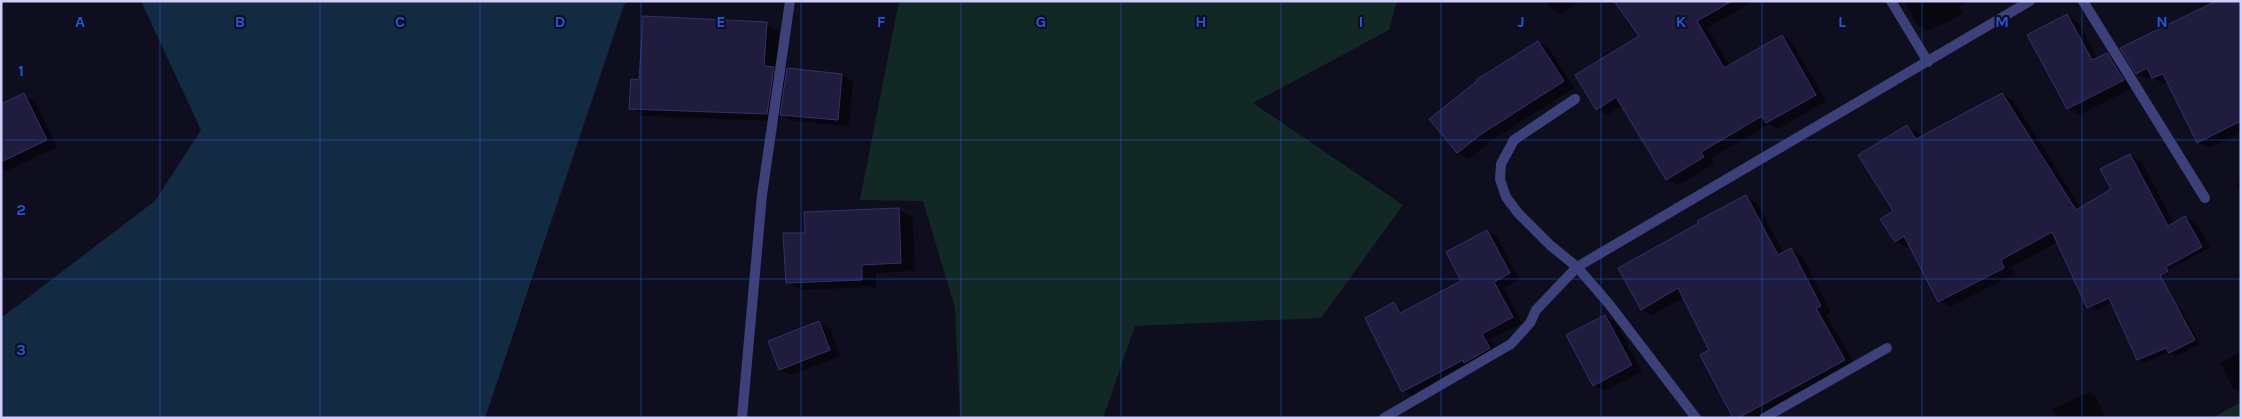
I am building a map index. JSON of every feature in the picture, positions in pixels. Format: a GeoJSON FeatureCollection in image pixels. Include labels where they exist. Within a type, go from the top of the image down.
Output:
{"type":"FeatureCollection","features":[{"type":"Feature","properties":{"kind":"street"},"geometry":{"type":"LineString","coordinates":[[742,418],[743,383],[762,195],[790,1]]}},
{"type":"Feature","properties":{"kind":"street"},"geometry":{"type":"LineString","coordinates":[[1892,1],[1928,62]]}},
{"type":"Feature","properties":{"kind":"street"},"geometry":{"type":"LineString","coordinates":[[1384,418],[1510,344],[1530,323],[1536,310],[1577,267],[2030,1]]}},
{"type":"Feature","properties":{"kind":"street"},"geometry":{"type":"LineString","coordinates":[[2083,1],[2205,198]]}},
{"type":"Feature","properties":{"kind":"street"},"geometry":{"type":"LineString","coordinates":[[1575,100],[1514,140],[1501,164],[1500,179],[1506,197],[1518,213],[1550,245],[1577,267],[1609,304],[1696,418]]}},
{"type":"Feature","properties":{"kind":"street"},"geometry":{"type":"LineString","coordinates":[[1764,418],[1887,348]]}},
{"type":"Feature","properties":{"kind":"green space"},"geometry":{"type":"Polygon","coordinates":[[[899,1],[1397,1],[1389,30],[1253,103],[1403,205],[1321,318],[1135,326],[1103,418],[960,418],[955,308],[923,201],[860,200],[899,1]]]}},
{"type":"Feature","properties":{"kind":"green space"},"geometry":{"type":"Polygon","coordinates":[[[2241,402],[2241,418],[2212,418],[2241,402]]]}},
{"type":"Feature","properties":{"kind":"water"},"geometry":{"type":"Polygon","coordinates":[[[141,1],[628,1],[624,5],[485,418],[1,418],[1,318],[155,201],[201,130],[141,1]]]}},
{"type":"Feature","properties":{"kind":"building"},"geometry":{"type":"Polygon","coordinates":[[[1614,1],[1732,1],[1697,21],[1724,68],[1782,35],[1816,95],[1766,123],[1762,116],[1701,152],[1704,157],[1666,180],[1616,97],[1596,110],[1575,75],[1639,36],[1614,1]]]}},
{"type":"Feature","properties":{"kind":"building"},"geometry":{"type":"Polygon","coordinates":[[[2216,1],[2241,1],[2241,121],[2197,143],[2163,74],[2152,78],[2147,68],[2136,74],[2120,48],[2216,1]]]}},
{"type":"Feature","properties":{"kind":"building"},"geometry":{"type":"Polygon","coordinates":[[[2067,14],[2092,60],[2107,53],[2124,80],[2067,109],[2027,35],[2067,14]]]}},
{"type":"Feature","properties":{"kind":"building"},"geometry":{"type":"Polygon","coordinates":[[[643,16],[767,22],[764,66],[774,67],[767,114],[629,109],[631,79],[639,80],[643,16]]]}},
{"type":"Feature","properties":{"kind":"building"},"geometry":{"type":"Polygon","coordinates":[[[1538,41],[1564,81],[1480,135],[1457,153],[1429,119],[1476,80],[1538,41]]]}},
{"type":"Feature","properties":{"kind":"building"},"geometry":{"type":"Polygon","coordinates":[[[787,68],[842,74],[838,120],[780,115],[787,68]]]}},
{"type":"Feature","properties":{"kind":"building"},"geometry":{"type":"Polygon","coordinates":[[[24,93],[47,140],[1,162],[1,104],[24,93]]]}},
{"type":"Feature","properties":{"kind":"building"},"geometry":{"type":"Polygon","coordinates":[[[2002,93],[2076,210],[2111,189],[2100,169],[2130,154],[2168,226],[2185,216],[2202,247],[2166,267],[2168,271],[2160,275],[2195,340],[2169,353],[2166,348],[2137,360],[2109,298],[2087,308],[2052,232],[2001,260],[2004,268],[1938,302],[1904,236],[1895,242],[1880,219],[1893,211],[1858,155],[1907,125],[1916,139],[2002,93]]]}},
{"type":"Feature","properties":{"kind":"building"},"geometry":{"type":"Polygon","coordinates":[[[1746,195],[1778,255],[1791,248],[1821,306],[1816,308],[1845,360],[1738,418],[1733,418],[1700,355],[1709,350],[1678,288],[1641,310],[1618,268],[1699,223],[1697,221],[1746,195]]]}},
{"type":"Feature","properties":{"kind":"building"},"geometry":{"type":"Polygon","coordinates":[[[899,208],[901,263],[862,265],[862,280],[786,283],[783,233],[805,233],[804,212],[899,208]]]}},
{"type":"Feature","properties":{"kind":"building"},"geometry":{"type":"Polygon","coordinates":[[[1487,230],[1510,273],[1494,282],[1513,317],[1482,334],[1490,348],[1464,363],[1463,360],[1402,392],[1365,318],[1394,302],[1400,313],[1461,281],[1446,252],[1487,230]]]}},
{"type":"Feature","properties":{"kind":"building"},"geometry":{"type":"Polygon","coordinates":[[[1605,315],[1632,365],[1593,386],[1566,335],[1605,315]]]}},
{"type":"Feature","properties":{"kind":"building"},"geometry":{"type":"Polygon","coordinates":[[[819,321],[830,350],[779,370],[768,341],[819,321]]]}}]}
